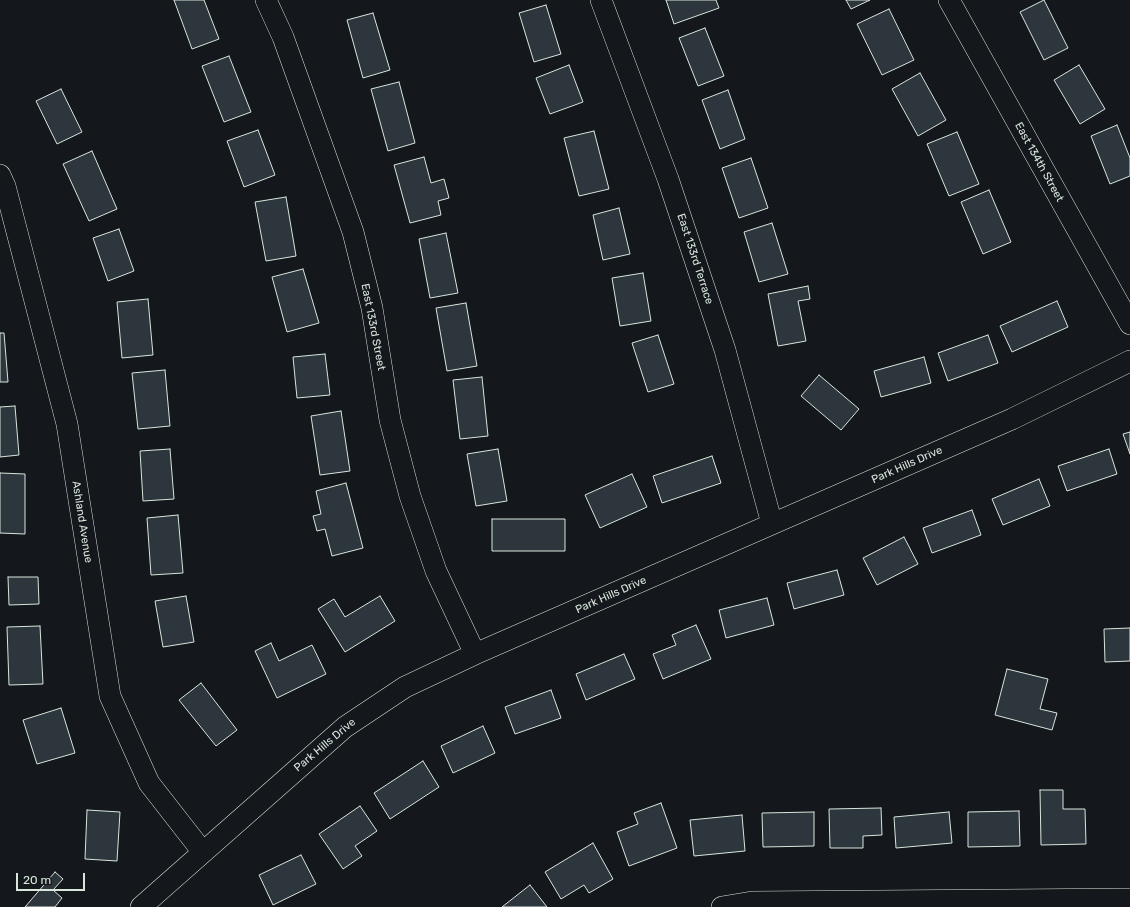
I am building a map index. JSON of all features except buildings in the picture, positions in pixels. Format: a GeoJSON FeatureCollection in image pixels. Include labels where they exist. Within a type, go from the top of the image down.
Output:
{"type":"FeatureCollection","features":[{"type":"Feature","properties":{"kind":"street","name":"East 133rd Street"},"geometry":{"type":"LineString","coordinates":[[266,0],[283,37],[353,232],[372,308],[390,420],[410,496],[436,571],[475,654]]}},
{"type":"Feature","properties":{"kind":"street","name":"East 133rd Terrace"},"geometry":{"type":"LineString","coordinates":[[601,0],[668,179],[722,343],[772,524]]}},
{"type":"Feature","properties":{"kind":"street","name":"East 134th Street"},"geometry":{"type":"LineString","coordinates":[[949,0],[1130,324]]}},
{"type":"Feature","properties":{"kind":"street","name":"Ashland Avenue"},"geometry":{"type":"LineString","coordinates":[[0,174],[5,186],[67,424],[110,696],[149,783],[202,852]]}},
{"type":"Feature","properties":{"kind":"street","name":"Park Hills Drive"},"geometry":{"type":"LineString","coordinates":[[141,907],[345,727],[406,687],[475,654],[1012,419],[1130,361]]}},
{"type":"Feature","properties":{"kind":"street"},"geometry":{"type":"LineString","coordinates":[[722,907],[752,902],[1130,899]]}}]}
